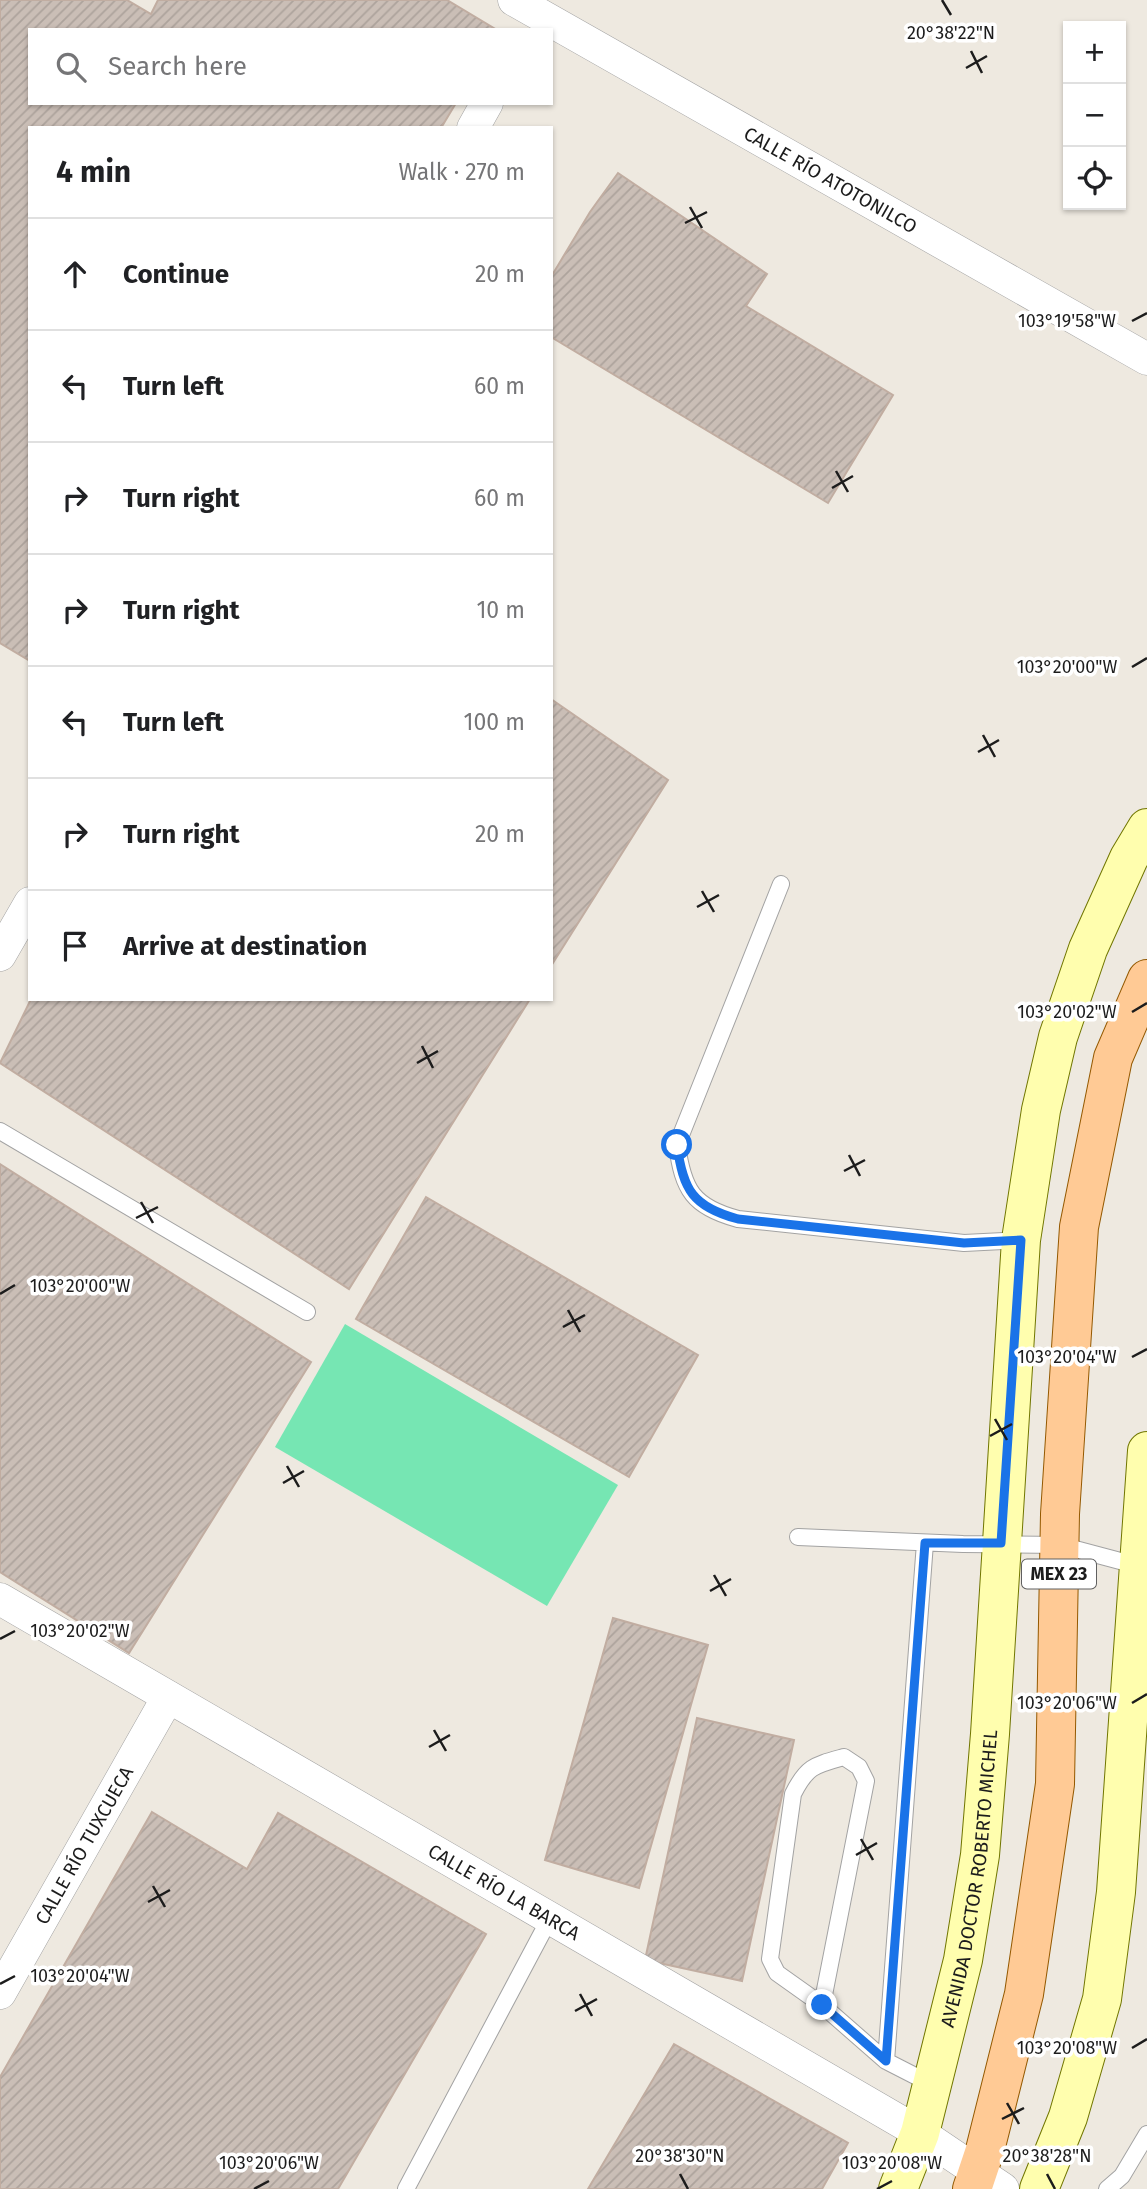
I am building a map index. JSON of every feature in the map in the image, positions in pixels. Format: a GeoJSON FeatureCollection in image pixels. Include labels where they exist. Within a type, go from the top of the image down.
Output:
{"type":"FeatureCollection","features":[{"type":"Feature","properties":{"kind":"main road","name":"AVENIDA DOCTOR ROBERTO MICHEL"},"geometry":{"type":"LineString","coordinates":[[898,2189],[920,2133],[963,1959],[980,1855],[1021,1240],[1041,1110],[1058,1037],[1088,948],[1129,858],[1147,828]]}},
{"type":"Feature","properties":{"kind":"main road","name":"MEX 23"},"geometry":{"type":"LineString","coordinates":[[984,2183],[985,2150],[1024,1994],[1055,1784],[1060,1545],[1079,1227],[1113,1058],[1147,979]]}},
{"type":"Feature","properties":{"kind":"main road"},"geometry":{"type":"LineString","coordinates":[[1039,2189],[1068,2117],[1102,1999],[1116,1892],[1147,1451]]}},
{"type":"Feature","properties":{"kind":"street","name":"CALLE RÍO ATOTONILCO"},"geometry":{"type":"LineString","coordinates":[[532,11],[1147,359]]}},
{"type":"Feature","properties":{"kind":"street"},"geometry":{"type":"LineString","coordinates":[[474,126],[486,105]]}},
{"type":"Feature","properties":{"kind":"street"},"geometry":{"type":"LineString","coordinates":[[0,955],[28,906]]}},
{"type":"Feature","properties":{"kind":"street","name":"CALLE RÍO LA BARCA"},"geometry":{"type":"LineString","coordinates":[[0,1599],[920,2133],[984,2183]]}},
{"type":"Feature","properties":{"kind":"street","name":"CALLE RÍO TUXCUECA"},"geometry":{"type":"LineString","coordinates":[[0,1993],[168,1696]]}},
{"type":"Feature","properties":{"kind":"lane"},"geometry":{"type":"LineString","coordinates":[[781,884],[677,1145],[680,1170],[694,1199],[717,1213],[738,1219],[964,1243],[1021,1240]]}},
{"type":"Feature","properties":{"kind":"lane"},"geometry":{"type":"LineString","coordinates":[[0,1131],[307,1312]]}},
{"type":"Feature","properties":{"kind":"lane"},"geometry":{"type":"LineString","coordinates":[[798,1537],[925,1543],[1060,1545],[1139,1566]]}},
{"type":"Feature","properties":{"kind":"lane"},"geometry":{"type":"LineString","coordinates":[[886,2061],[925,1543]]}},
{"type":"Feature","properties":{"kind":"lane"},"geometry":{"type":"LineString","coordinates":[[822,2005],[866,1781],[859,1766],[844,1757],[813,1766],[802,1776],[793,1794],[770,1959],[777,1973],[822,2005],[886,2061],[932,2084]]}},
{"type":"Feature","properties":{"kind":"lane"},"geometry":{"type":"LineString","coordinates":[[406,2189],[550,1918]]}},
{"type":"Feature","properties":{"kind":"lane"},"geometry":{"type":"LineString","coordinates":[[1107,2189],[1122,2176],[1147,2134]]}},
{"type":"Feature","properties":{"kind":"green space"},"geometry":{"type":"Polygon","coordinates":[[[345,1324],[618,1485],[547,1606],[275,1447],[345,1324]]]}},
{"type":"Feature","properties":{"kind":"building"},"geometry":{"type":"Polygon","coordinates":[[[0,0],[127,0],[151,14],[158,0],[447,0],[494,28],[28,28],[28,105],[455,105],[442,126],[28,126],[28,660],[0,643],[0,0]]]}},
{"type":"Feature","properties":{"kind":"building"},"geometry":{"type":"Polygon","coordinates":[[[618,173],[767,274],[746,306],[893,395],[828,503],[553,338],[553,274],[590,212],[618,173]]]}},
{"type":"Feature","properties":{"kind":"building"},"geometry":{"type":"Polygon","coordinates":[[[553,700],[668,780],[553,963],[553,700]]]}},
{"type":"Feature","properties":{"kind":"building"},"geometry":{"type":"Polygon","coordinates":[[[30,1001],[529,1001],[349,1289],[0,1063],[30,1001]]]}},
{"type":"Feature","properties":{"kind":"building"},"geometry":{"type":"Polygon","coordinates":[[[0,1164],[311,1362],[129,1653],[0,1572],[0,1164]]]}},
{"type":"Feature","properties":{"kind":"building"},"geometry":{"type":"Polygon","coordinates":[[[426,1197],[698,1355],[629,1477],[356,1319],[426,1197]]]}},
{"type":"Feature","properties":{"kind":"building"},"geometry":{"type":"Polygon","coordinates":[[[613,1618],[708,1645],[639,1888],[545,1860],[613,1618]]]}},
{"type":"Feature","properties":{"kind":"building"},"geometry":{"type":"Polygon","coordinates":[[[697,1718],[794,1740],[742,1981],[645,1960],[697,1718]]]}},
{"type":"Feature","properties":{"kind":"building"},"geometry":{"type":"Polygon","coordinates":[[[152,1812],[247,1869],[278,1813],[486,1934],[338,2189],[0,2189],[0,2077],[152,1812]]]}},
{"type":"Feature","properties":{"kind":"building"},"geometry":{"type":"Polygon","coordinates":[[[674,2044],[848,2143],[822,2189],[588,2189],[674,2044]]]}},
{"type":"Feature","properties":{"kind":"route"},"geometry":{"type":"LineString","coordinates":[[677,1145],[680,1170],[694,1199],[717,1213],[738,1219],[964,1243],[1021,1240],[1001,1543],[925,1543],[886,2061],[822,2005]]}}]}
